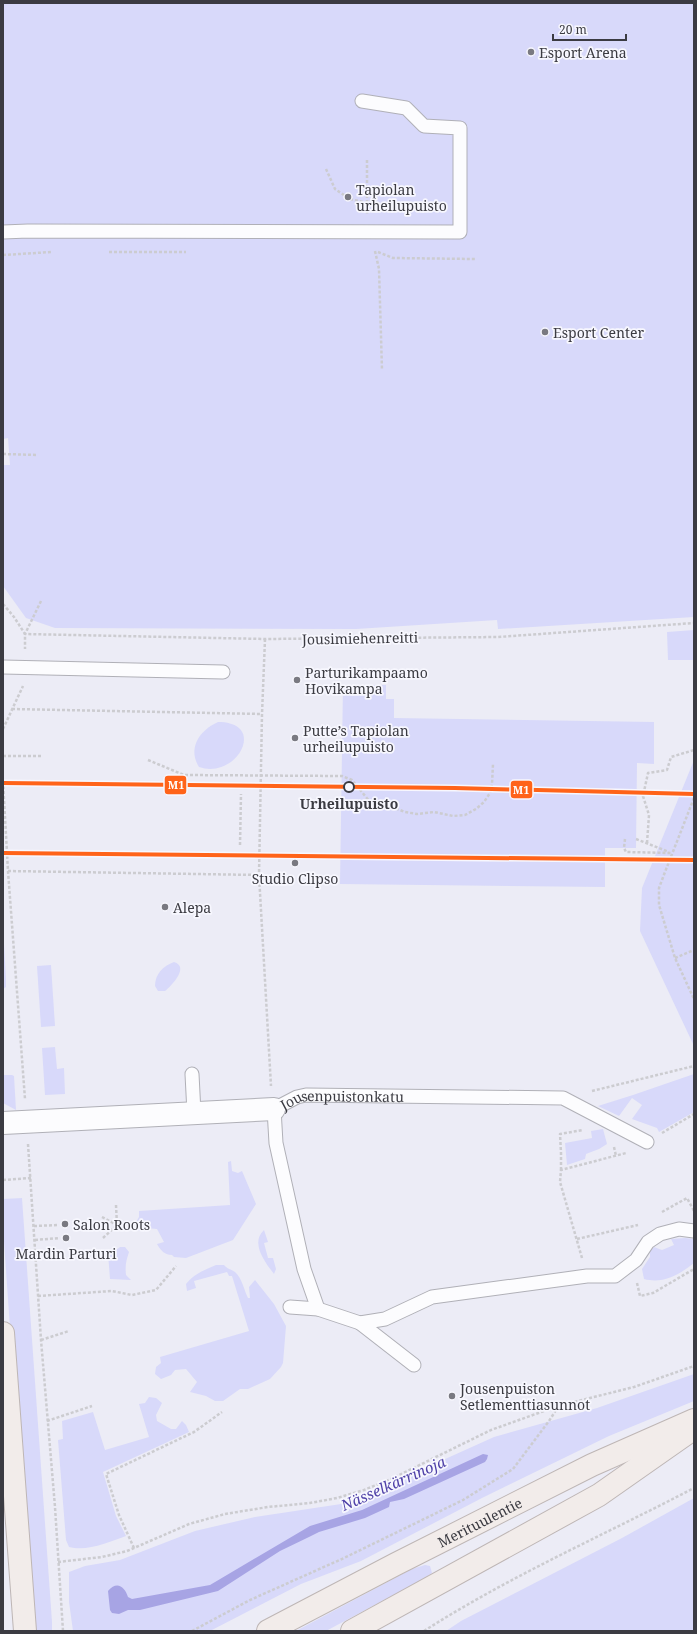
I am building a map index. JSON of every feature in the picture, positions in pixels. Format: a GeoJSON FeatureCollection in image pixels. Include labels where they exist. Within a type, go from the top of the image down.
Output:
{"type":"FeatureCollection","features":[{"type":"Feature","properties":{"kind":"main road"},"geometry":{"type":"LineString","coordinates":[[3,1333],[25,1631]]}},
{"type":"Feature","properties":{"kind":"main road","name":"Merituulentie"},"geometry":{"type":"LineString","coordinates":[[268,1631],[403,1560],[592,1465],[694,1420]]}},
{"type":"Feature","properties":{"kind":"main road"},"geometry":{"type":"LineString","coordinates":[[352,1631],[599,1495],[694,1429]]}},
{"type":"Feature","properties":{"kind":"street","name":"Jousenpuistonkatu"},"geometry":{"type":"LineString","coordinates":[[3,1123],[274,1109]]}},
{"type":"Feature","properties":{"kind":"lane"},"geometry":{"type":"LineString","coordinates":[[3,232],[460,232],[460,128],[424,126],[406,108],[362,101]]}},
{"type":"Feature","properties":{"kind":"lane"},"geometry":{"type":"LineString","coordinates":[[3,667],[223,672]]}},
{"type":"Feature","properties":{"kind":"lane"},"geometry":{"type":"LineString","coordinates":[[192,1074],[194,1113]]}},
{"type":"Feature","properties":{"kind":"lane","name":"Jousenpuistonkatu"},"geometry":{"type":"LineString","coordinates":[[274,1109],[297,1097],[306,1095],[562,1098]]}},
{"type":"Feature","properties":{"kind":"lane"},"geometry":{"type":"LineString","coordinates":[[562,1098],[647,1142]]}},
{"type":"Feature","properties":{"kind":"lane"},"geometry":{"type":"LineString","coordinates":[[274,1109],[276,1143],[304,1269],[318,1309]]}},
{"type":"Feature","properties":{"kind":"lane"},"geometry":{"type":"LineString","coordinates":[[360,1323],[385,1319],[432,1298],[587,1276],[616,1276],[633,1263],[648,1242],[660,1234],[679,1229],[694,1231]]}},
{"type":"Feature","properties":{"kind":"lane"},"geometry":{"type":"LineString","coordinates":[[290,1307],[318,1309],[360,1323],[414,1365]]}},
{"type":"Feature","properties":{"kind":"path"},"geometry":{"type":"LineString","coordinates":[[367,158],[367,231]]}},
{"type":"Feature","properties":{"kind":"path"},"geometry":{"type":"LineString","coordinates":[[326,169],[335,189],[350,199],[367,203]]}},
{"type":"Feature","properties":{"kind":"path"},"geometry":{"type":"LineString","coordinates":[[374,250],[379,269],[382,370]]}},
{"type":"Feature","properties":{"kind":"path"},"geometry":{"type":"LineString","coordinates":[[3,454],[38,455]]}},
{"type":"Feature","properties":{"kind":"path","name":"Jousimiehenreitti"},"geometry":{"type":"LineString","coordinates":[[40,601],[25,634],[266,639],[498,637],[694,623]]}},
{"type":"Feature","properties":{"kind":"path"},"geometry":{"type":"LineString","coordinates":[[266,639],[262,714],[259,875],[269,1070],[274,1109]]}},
{"type":"Feature","properties":{"kind":"path"},"geometry":{"type":"LineString","coordinates":[[12,709],[262,714]]}},
{"type":"Feature","properties":{"kind":"path"},"geometry":{"type":"LineString","coordinates":[[647,843],[649,815],[643,796],[648,773],[667,770],[671,757],[694,750]]}},
{"type":"Feature","properties":{"kind":"path"},"geometry":{"type":"LineString","coordinates":[[3,756],[42,756]]}},
{"type":"Feature","properties":{"kind":"path"},"geometry":{"type":"LineString","coordinates":[[148,760],[184,775],[342,776],[352,780],[374,808],[395,808],[405,812],[417,814],[434,812],[453,816],[465,815],[476,809],[484,802],[490,793],[493,764]]}},
{"type":"Feature","properties":{"kind":"path"},"geometry":{"type":"LineString","coordinates":[[3,781],[41,1340],[63,1631]]}},
{"type":"Feature","properties":{"kind":"path"},"geometry":{"type":"LineString","coordinates":[[240,794],[240,845]]}},
{"type":"Feature","properties":{"kind":"path"},"geometry":{"type":"LineString","coordinates":[[694,798],[671,853],[659,888],[658,905],[675,958],[694,999]]}},
{"type":"Feature","properties":{"kind":"path"},"geometry":{"type":"LineString","coordinates":[[625,839],[624,848],[626,852],[671,853]]}},
{"type":"Feature","properties":{"kind":"path"},"geometry":{"type":"LineString","coordinates":[[636,839],[671,853]]}},
{"type":"Feature","properties":{"kind":"path"},"geometry":{"type":"LineString","coordinates":[[8,871],[259,875]]}},
{"type":"Feature","properties":{"kind":"path"},"geometry":{"type":"LineString","coordinates":[[675,958],[694,950]]}},
{"type":"Feature","properties":{"kind":"path"},"geometry":{"type":"LineString","coordinates":[[562,1098],[694,1066]]}},
{"type":"Feature","properties":{"kind":"path"},"geometry":{"type":"LineString","coordinates":[[561,1170],[616,1156],[633,1150],[694,1114]]}},
{"type":"Feature","properties":{"kind":"path"},"geometry":{"type":"LineString","coordinates":[[587,1276],[560,1182],[562,1153],[560,1134],[588,1129]]}},
{"type":"Feature","properties":{"kind":"path"},"geometry":{"type":"LineString","coordinates":[[3,1180],[31,1178]]}},
{"type":"Feature","properties":{"kind":"path"},"geometry":{"type":"LineString","coordinates":[[656,1216],[687,1198],[694,1210]]}},
{"type":"Feature","properties":{"kind":"path"},"geometry":{"type":"LineString","coordinates":[[103,1238],[117,1225],[116,1205]]}},
{"type":"Feature","properties":{"kind":"path"},"geometry":{"type":"LineString","coordinates":[[102,1217],[117,1225]]}},
{"type":"Feature","properties":{"kind":"path"},"geometry":{"type":"LineString","coordinates":[[576,1239],[644,1223]]}},
{"type":"Feature","properties":{"kind":"path"},"geometry":{"type":"LineString","coordinates":[[34,1226],[59,1224]]}},
{"type":"Feature","properties":{"kind":"path"},"geometry":{"type":"LineString","coordinates":[[35,1240],[60,1238]]}},
{"type":"Feature","properties":{"kind":"path"},"geometry":{"type":"LineString","coordinates":[[633,1263],[640,1296],[653,1293],[694,1269]]}},
{"type":"Feature","properties":{"kind":"path"},"geometry":{"type":"LineString","coordinates":[[38,1296],[112,1291],[132,1295],[156,1290],[176,1266]]}},
{"type":"Feature","properties":{"kind":"path"},"geometry":{"type":"LineString","coordinates":[[41,1340],[69,1331]]}},
{"type":"Feature","properties":{"kind":"path"},"geometry":{"type":"LineString","coordinates":[[58,1562],[102,1558],[134,1548],[189,1524],[225,1514],[268,1506],[310,1503],[337,1498],[364,1490],[391,1479],[491,1430],[558,1406],[634,1387],[694,1366]]}},
{"type":"Feature","properties":{"kind":"path"},"geometry":{"type":"LineString","coordinates":[[47,1420],[92,1406]]}},
{"type":"Feature","properties":{"kind":"path"},"geometry":{"type":"LineString","coordinates":[[192,1631],[250,1600],[344,1558],[463,1500],[513,1469],[549,1421],[558,1406]]}},
{"type":"Feature","properties":{"kind":"path"},"geometry":{"type":"LineString","coordinates":[[134,1548],[118,1516],[106,1474],[194,1432],[222,1412]]}},
{"type":"Feature","properties":{"kind":"path"},"geometry":{"type":"LineString","coordinates":[[424,1631],[455,1611],[511,1580],[694,1488]]}},
{"type":"Feature","properties":{"kind":"shaded area","name":"Tapiolan urheilupuisto"},"geometry":{"type":"Polygon","coordinates":[[[3,3],[694,3],[694,617],[498,629],[497,620],[356,629],[55,628],[26,618],[3,586],[3,465],[10,465],[8,438],[3,439],[3,3]]]}},
{"type":"Feature","properties":{"kind":"shaded area"},"geometry":{"type":"Polygon","coordinates":[[[694,630],[694,660],[668,660],[667,632],[694,630]]]}},
{"type":"Feature","properties":{"kind":"shaded area"},"geometry":{"type":"Polygon","coordinates":[[[343,685],[386,685],[386,699],[394,699],[394,718],[654,722],[654,764],[637,763],[636,848],[605,848],[605,887],[340,884],[343,685]]]}},
{"type":"Feature","properties":{"kind":"shaded area"},"geometry":{"type":"Polygon","coordinates":[[[218,722],[233,724],[241,731],[244,740],[242,749],[235,758],[225,765],[213,769],[199,767],[194,753],[197,740],[206,730],[218,722]]]}},
{"type":"Feature","properties":{"kind":"shaded area"},"geometry":{"type":"Polygon","coordinates":[[[694,760],[694,1046],[640,931],[642,888],[694,760]]]}},
{"type":"Feature","properties":{"kind":"shaded area"},"geometry":{"type":"Polygon","coordinates":[[[3,926],[6,987],[3,989],[3,926]]]}},
{"type":"Feature","properties":{"kind":"shaded area"},"geometry":{"type":"Polygon","coordinates":[[[174,962],[178,964],[180,968],[178,976],[165,991],[158,991],[155,986],[155,982],[158,974],[163,968],[174,962]]]}},
{"type":"Feature","properties":{"kind":"shaded area"},"geometry":{"type":"Polygon","coordinates":[[[51,965],[55,1026],[41,1027],[37,966],[51,965]]]}},
{"type":"Feature","properties":{"kind":"shaded area"},"geometry":{"type":"Polygon","coordinates":[[[55,1047],[57,1069],[64,1068],[65,1094],[45,1095],[42,1048],[55,1047]]]}},
{"type":"Feature","properties":{"kind":"shaded area"},"geometry":{"type":"Polygon","coordinates":[[[694,1074],[694,1112],[659,1132],[657,1128],[632,1119],[642,1105],[632,1098],[619,1116],[598,1106],[633,1095],[694,1074]]]}},
{"type":"Feature","properties":{"kind":"shaded area"},"geometry":{"type":"Polygon","coordinates":[[[3,1075],[14,1076],[16,1110],[3,1103],[3,1075]]]}},
{"type":"Feature","properties":{"kind":"shaded area"},"geometry":{"type":"Polygon","coordinates":[[[603,1129],[607,1144],[586,1154],[585,1159],[567,1165],[565,1143],[592,1138],[591,1131],[603,1129]]]}},
{"type":"Feature","properties":{"kind":"shaded area"},"geometry":{"type":"Polygon","coordinates":[[[231,1161],[232,1171],[238,1173],[242,1171],[256,1204],[233,1240],[186,1258],[174,1257],[163,1252],[157,1244],[164,1242],[157,1229],[147,1228],[140,1231],[136,1229],[135,1224],[139,1217],[139,1211],[230,1205],[228,1162],[231,1161]]]}},
{"type":"Feature","properties":{"kind":"shaded area"},"geometry":{"type":"Polygon","coordinates":[[[22,1198],[52,1631],[31,1631],[3,1227],[3,1199],[22,1198]]]}},
{"type":"Feature","properties":{"kind":"shaded area"},"geometry":{"type":"Polygon","coordinates":[[[264,1230],[268,1242],[264,1243],[268,1258],[273,1258],[276,1269],[274,1274],[260,1252],[258,1241],[264,1230]]]}},
{"type":"Feature","properties":{"kind":"shaded area"},"geometry":{"type":"Polygon","coordinates":[[[671,1239],[694,1239],[694,1263],[677,1275],[658,1280],[644,1279],[642,1269],[650,1257],[650,1251],[654,1247],[662,1250],[674,1245],[671,1239]]]}},
{"type":"Feature","properties":{"kind":"shaded area"},"geometry":{"type":"Polygon","coordinates":[[[120,1247],[125,1247],[129,1252],[126,1264],[126,1275],[131,1280],[110,1279],[108,1253],[115,1251],[120,1247]]]}},
{"type":"Feature","properties":{"kind":"shaded area"},"geometry":{"type":"Polygon","coordinates":[[[216,1265],[224,1265],[235,1272],[241,1281],[248,1298],[250,1298],[249,1287],[255,1280],[274,1304],[286,1326],[283,1363],[281,1367],[270,1379],[248,1389],[240,1389],[223,1401],[215,1401],[206,1396],[190,1392],[197,1382],[186,1369],[175,1370],[171,1375],[161,1379],[155,1374],[156,1367],[161,1363],[160,1357],[249,1331],[232,1276],[229,1276],[227,1272],[194,1281],[196,1288],[187,1291],[186,1284],[192,1278],[216,1265]]]}},
{"type":"Feature","properties":{"kind":"shaded area"},"geometry":{"type":"Polygon","coordinates":[[[694,1374],[694,1401],[609,1436],[482,1498],[361,1561],[301,1584],[210,1631],[73,1631],[69,1602],[69,1572],[85,1566],[120,1560],[195,1531],[255,1517],[341,1504],[363,1496],[494,1437],[597,1408],[694,1374]]]}},
{"type":"Feature","properties":{"kind":"shaded area"},"geometry":{"type":"Polygon","coordinates":[[[149,1397],[156,1398],[162,1403],[156,1415],[157,1421],[171,1429],[176,1429],[182,1421],[186,1425],[189,1432],[103,1472],[116,1516],[126,1536],[90,1547],[69,1547],[66,1540],[58,1440],[63,1439],[62,1421],[93,1412],[105,1450],[149,1437],[139,1404],[145,1403],[149,1397]]]}},
{"type":"Feature","properties":{"kind":"shaded area"},"geometry":{"type":"Polygon","coordinates":[[[483,1454],[488,1455],[485,1462],[404,1499],[390,1502],[389,1507],[365,1518],[319,1532],[280,1551],[218,1591],[140,1610],[128,1610],[119,1614],[112,1613],[110,1610],[108,1591],[114,1586],[117,1585],[123,1588],[128,1597],[132,1599],[210,1585],[310,1526],[362,1510],[483,1454]]]}},
{"type":"Feature","properties":{"kind":"shaded area"},"geometry":{"type":"Polygon","coordinates":[[[694,1498],[694,1631],[446,1631],[461,1621],[622,1538],[694,1498]]]}},
{"type":"Feature","properties":{"kind":"shaded area"},"geometry":{"type":"Polygon","coordinates":[[[425,1565],[430,1566],[432,1573],[425,1578],[326,1631],[296,1631],[412,1569],[425,1565]]]}},
{"type":"Feature","properties":{"kind":"transit line","name":"M1"},"geometry":{"type":"LineString","coordinates":[[3,783],[455,788],[694,794]]}},
{"type":"Feature","properties":{"kind":"transit line","name":"M1"},"geometry":{"type":"LineString","coordinates":[[3,853],[694,860]]}},
{"type":"Feature","properties":{"kind":"place","name":"Esport Arena"},"geometry":{"type":"Point","coordinates":[531,52]}},
{"type":"Feature","properties":{"kind":"place","name":"Tapiolan urheilupuisto"},"geometry":{"type":"Point","coordinates":[348,197]}},
{"type":"Feature","properties":{"kind":"place","name":"Esport Center"},"geometry":{"type":"Point","coordinates":[545,332]}},
{"type":"Feature","properties":{"kind":"place","name":"Parturikampaamo Hovikampa"},"geometry":{"type":"Point","coordinates":[297,680]}},
{"type":"Feature","properties":{"kind":"place","name":"Putte’s Tapiolan urheilupuisto"},"geometry":{"type":"Point","coordinates":[295,738]}},
{"type":"Feature","properties":{"kind":"place","name":"Urheilupuisto"},"geometry":{"type":"Point","coordinates":[349,787]}},
{"type":"Feature","properties":{"kind":"place","name":"Studio Clipso"},"geometry":{"type":"Point","coordinates":[295,863]}},
{"type":"Feature","properties":{"kind":"place","name":"Alepa"},"geometry":{"type":"Point","coordinates":[165,907]}},
{"type":"Feature","properties":{"kind":"place","name":"Salon Roots"},"geometry":{"type":"Point","coordinates":[65,1224]}},
{"type":"Feature","properties":{"kind":"place","name":"Mardin Parturi"},"geometry":{"type":"Point","coordinates":[66,1238]}},
{"type":"Feature","properties":{"kind":"place","name":"Jousenpuiston Setlementtiasunnot"},"geometry":{"type":"Point","coordinates":[452,1396]}},
{"type":"Feature","properties":{"kind":"water label","name":"Nässelkärrinoja"},"geometry":{"type":"Point","coordinates":[393,1483]}}]}
